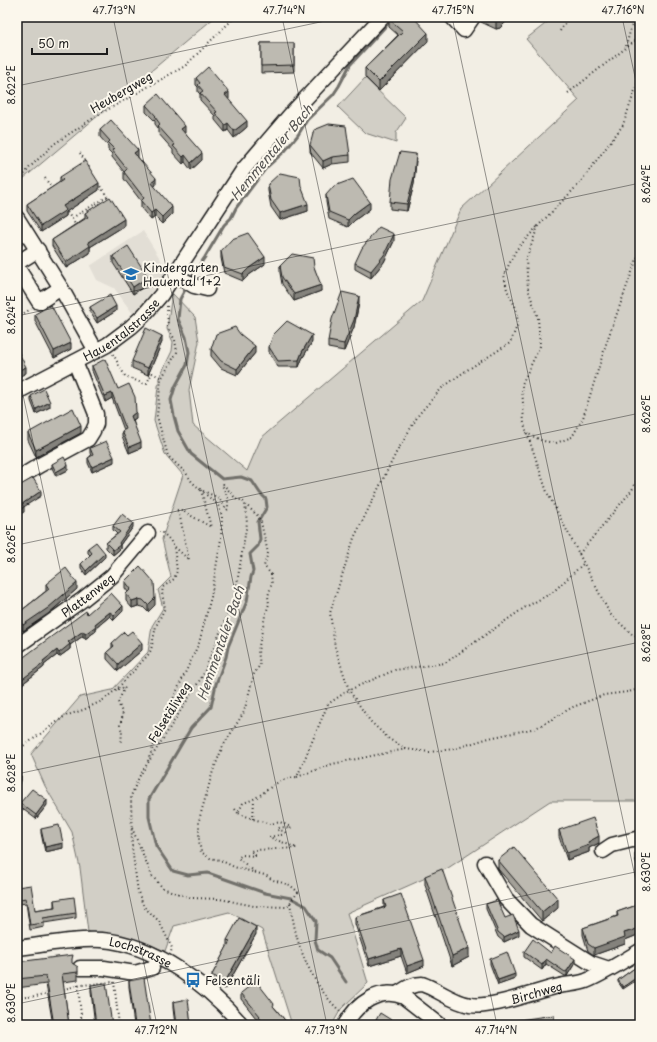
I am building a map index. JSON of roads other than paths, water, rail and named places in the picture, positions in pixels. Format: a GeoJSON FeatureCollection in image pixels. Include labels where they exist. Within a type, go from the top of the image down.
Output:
{"type":"FeatureCollection","features":[{"type":"Feature","properties":{"kind":"street","name":"Hauentalstrasse"},"geometry":{"type":"LineString","coordinates":[[17,392],[96,351],[115,339],[143,316],[174,274],[242,170],[290,115],[382,17]]}},
{"type":"Feature","properties":{"kind":"street"},"geometry":{"type":"LineString","coordinates":[[452,17],[464,30],[473,17]]}},
{"type":"Feature","properties":{"kind":"street"},"geometry":{"type":"LineString","coordinates":[[17,218],[61,288],[96,351]]}},
{"type":"Feature","properties":{"kind":"street"},"geometry":{"type":"LineString","coordinates":[[17,263],[38,250]]}},
{"type":"Feature","properties":{"kind":"street"},"geometry":{"type":"LineString","coordinates":[[17,267],[39,302],[61,288]]}},
{"type":"Feature","properties":{"kind":"street"},"geometry":{"type":"LineString","coordinates":[[174,274],[194,286],[207,289]]}},
{"type":"Feature","properties":{"kind":"street"},"geometry":{"type":"LineString","coordinates":[[17,479],[88,439],[93,431],[96,424],[96,414],[74,362]]}},
{"type":"Feature","properties":{"kind":"street","name":"Plattenweg"},"geometry":{"type":"LineString","coordinates":[[17,646],[82,600],[112,576],[148,533]]}},
{"type":"Feature","properties":{"kind":"street"},"geometry":{"type":"LineString","coordinates":[[603,852],[612,845],[640,838]]}},
{"type":"Feature","properties":{"kind":"street"},"geometry":{"type":"LineString","coordinates":[[485,863],[506,898],[531,925],[591,963],[609,970]]}},
{"type":"Feature","properties":{"kind":"street","name":"Lochstrasse"},"geometry":{"type":"LineString","coordinates":[[17,948],[82,940],[102,940],[122,943],[170,963],[200,985],[225,1007],[242,1025]]}},
{"type":"Feature","properties":{"kind":"street","name":"Birchweg"},"geometry":{"type":"LineString","coordinates":[[397,994],[410,986],[422,984],[456,1001],[481,1006],[558,986],[586,981],[609,970],[640,951]]}},
{"type":"Feature","properties":{"kind":"street"},"geometry":{"type":"LineString","coordinates":[[80,968],[104,968],[135,973],[152,968]]}},
{"type":"Feature","properties":{"kind":"street"},"geometry":{"type":"LineString","coordinates":[[347,1022],[356,1008],[366,1001],[383,994],[397,994],[410,1001],[440,1025]]}},
{"type":"Feature","properties":{"kind":"waterway","name":"Hemmentaler Bach"},"geometry":{"type":"LineString","coordinates":[[190,279],[224,225],[231,218],[236,208],[266,168],[285,151],[298,135],[307,120],[333,95],[350,65],[394,17]]}},
{"type":"Feature","properties":{"kind":"waterway","name":"Hemmentaler Bach"},"geometry":{"type":"LineString","coordinates":[[187,286],[180,299],[178,319],[186,337],[189,352],[187,365],[175,387],[171,400],[178,431],[191,454],[222,479],[241,477],[252,481],[266,499],[267,507],[258,522],[260,539],[258,546],[250,554],[253,571],[247,601],[228,647],[216,684],[211,707],[191,728],[149,799],[149,817],[156,846],[173,871],[188,875],[208,873],[265,893],[291,898],[306,906],[316,921],[315,940],[318,950],[330,958],[346,982]]}},
{"type":"Feature","properties":{"kind":"place","name":"Kindergarten Hauental 1+2"},"geometry":{"type":"Point","coordinates":[131,274]}},
{"type":"Feature","properties":{"kind":"place","name":"Felsentäli"},"geometry":{"type":"Point","coordinates":[193,980]}}]}
